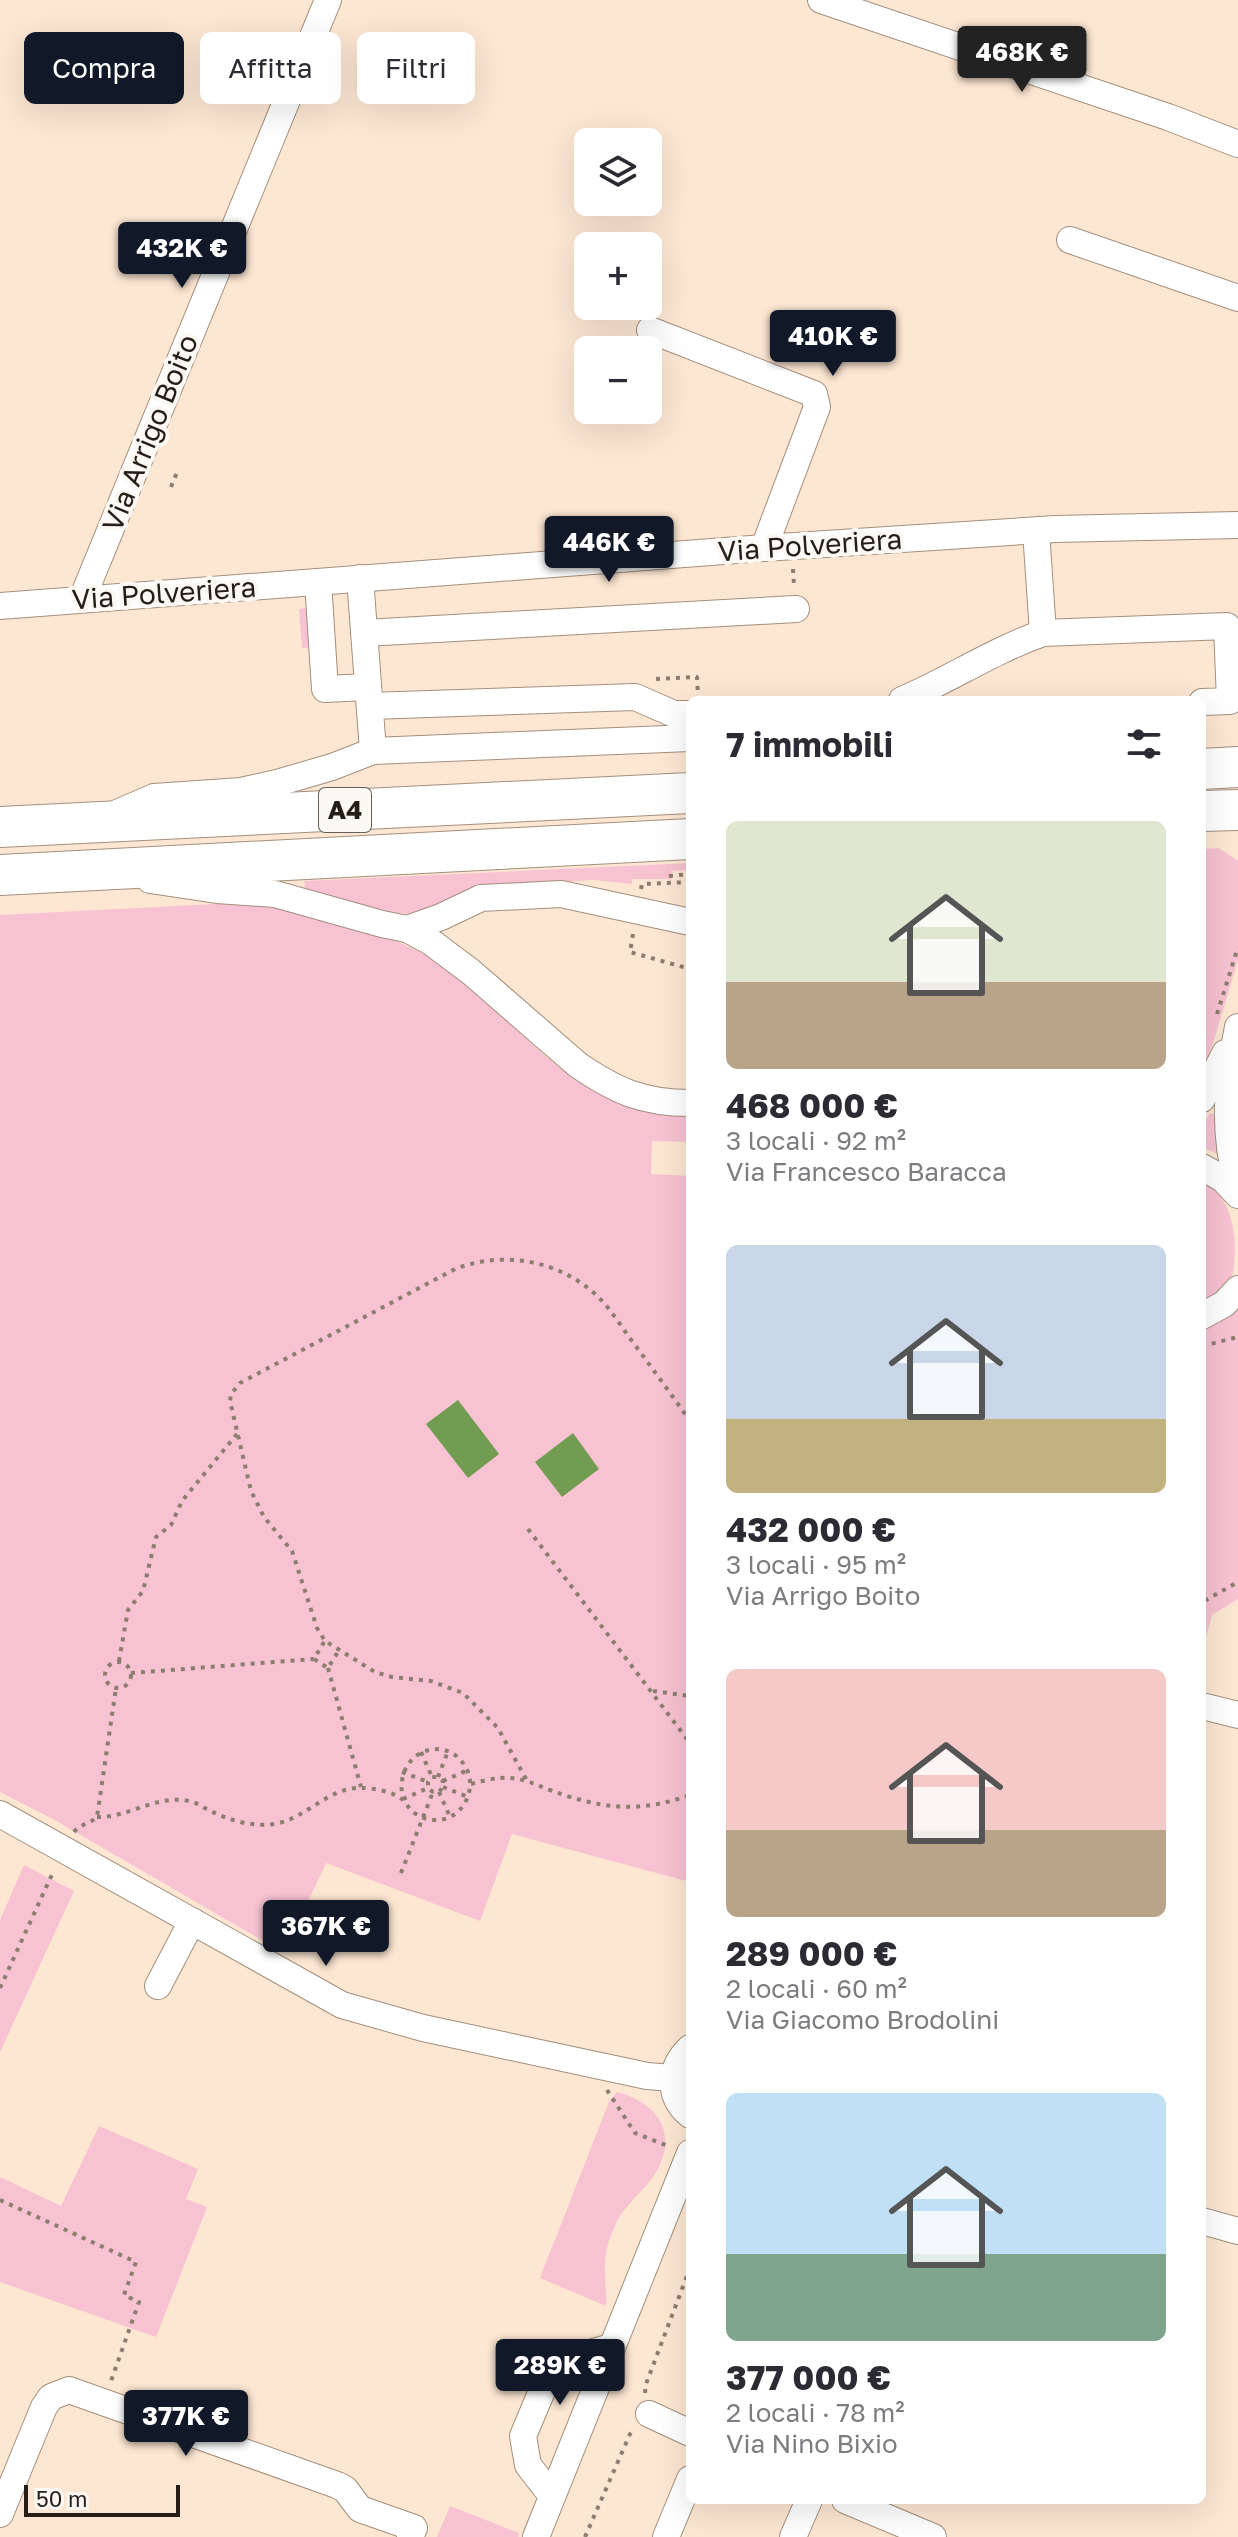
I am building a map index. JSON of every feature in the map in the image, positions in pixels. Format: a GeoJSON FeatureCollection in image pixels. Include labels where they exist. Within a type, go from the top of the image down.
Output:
{"type":"FeatureCollection","features":[{"type":"Feature","properties":{"kind":"highway"},"geometry":{"type":"LineString","coordinates":[[1206,769],[1238,767]]}},
{"type":"Feature","properties":{"kind":"highway","name":"A4"},"geometry":{"type":"LineString","coordinates":[[0,827],[686,793]]}},
{"type":"Feature","properties":{"kind":"highway"},"geometry":{"type":"LineString","coordinates":[[1206,811],[1238,810]]}},
{"type":"Feature","properties":{"kind":"highway","name":"A4"},"geometry":{"type":"LineString","coordinates":[[0,875],[686,839]]}},
{"type":"Feature","properties":{"kind":"street","name":"Via Arrigo Boito"},"geometry":{"type":"LineString","coordinates":[[82,599],[328,0]]}},
{"type":"Feature","properties":{"kind":"street"},"geometry":{"type":"LineString","coordinates":[[821,0],[1168,117],[1238,144]]}},
{"type":"Feature","properties":{"kind":"street"},"geometry":{"type":"LineString","coordinates":[[1070,240],[1238,298]]}},
{"type":"Feature","properties":{"kind":"street"},"geometry":{"type":"LineString","coordinates":[[650,330],[814,394],[817,407],[764,548]]}},
{"type":"Feature","properties":{"kind":"street","name":"Via Polveriera"},"geometry":{"type":"LineString","coordinates":[[0,606],[764,548],[1036,531],[1238,525]]}},
{"type":"Feature","properties":{"kind":"street"},"geometry":{"type":"LineString","coordinates":[[1036,531],[1043,633]]}},
{"type":"Feature","properties":{"kind":"street"},"geometry":{"type":"LineString","coordinates":[[360,578],[373,751]]}},
{"type":"Feature","properties":{"kind":"street"},"geometry":{"type":"LineString","coordinates":[[318,582],[325,689],[369,697],[635,697],[674,714],[686,714]]}},
{"type":"Feature","properties":{"kind":"street"},"geometry":{"type":"LineString","coordinates":[[364,633],[796,609]]}},
{"type":"Feature","properties":{"kind":"street"},"geometry":{"type":"LineString","coordinates":[[911,696],[1007,646],[1043,633],[1227,626],[1230,701],[1206,702]]}},
{"type":"Feature","properties":{"kind":"street"},"geometry":{"type":"LineString","coordinates":[[657,708],[658,739]]}},
{"type":"Feature","properties":{"kind":"street"},"geometry":{"type":"LineString","coordinates":[[91,823],[154,797],[241,791],[332,767],[373,751],[686,738]]}},
{"type":"Feature","properties":{"kind":"street"},"geometry":{"type":"LineString","coordinates":[[112,871],[159,882],[275,894],[407,929],[452,956],[578,1065],[600,1080],[641,1098],[662,1103],[686,1103]]}},
{"type":"Feature","properties":{"kind":"street"},"geometry":{"type":"LineString","coordinates":[[407,929],[481,898],[561,894],[686,921]]}},
{"type":"Feature","properties":{"kind":"street"},"geometry":{"type":"LineString","coordinates":[[1206,1089],[1230,1027]]}},
{"type":"Feature","properties":{"kind":"street"},"geometry":{"type":"LineString","coordinates":[[1230,1027],[1226,1112],[1230,1159],[1238,1188]]}},
{"type":"Feature","properties":{"kind":"street"},"geometry":{"type":"LineString","coordinates":[[1206,1169],[1223,1179],[1238,1195]]}},
{"type":"Feature","properties":{"kind":"street"},"geometry":{"type":"LineString","coordinates":[[1206,1707],[1238,1715]]}},
{"type":"Feature","properties":{"kind":"street"},"geometry":{"type":"LineString","coordinates":[[0,1814],[319,1993],[359,2011],[647,2076],[673,2078]]}},
{"type":"Feature","properties":{"kind":"street"},"geometry":{"type":"LineString","coordinates":[[158,1986],[192,1921]]}},
{"type":"Feature","properties":{"kind":"street"},"geometry":{"type":"LineString","coordinates":[[686,2052],[681,2056],[673,2078],[677,2100],[686,2110]]}},
{"type":"Feature","properties":{"kind":"street"},"geometry":{"type":"LineString","coordinates":[[536,2537],[686,2163]]}},
{"type":"Feature","properties":{"kind":"street"},"geometry":{"type":"LineString","coordinates":[[1206,2222],[1238,2231]]}},
{"type":"Feature","properties":{"kind":"street"},"geometry":{"type":"LineString","coordinates":[[552,2496],[528,2465],[523,2436],[549,2374],[566,2360],[611,2347]]}},
{"type":"Feature","properties":{"kind":"street"},"geometry":{"type":"LineString","coordinates":[[0,2514],[44,2407],[51,2397],[69,2390],[342,2487],[360,2509],[414,2528],[410,2537]]}},
{"type":"Feature","properties":{"kind":"street"},"geometry":{"type":"LineString","coordinates":[[649,2414],[686,2431]]}},
{"type":"Feature","properties":{"kind":"street"},"geometry":{"type":"LineString","coordinates":[[666,2537],[686,2489]]}},
{"type":"Feature","properties":{"kind":"street"},"geometry":{"type":"LineString","coordinates":[[793,2537],[807,2504]]}},
{"type":"Feature","properties":{"kind":"street"},"geometry":{"type":"LineString","coordinates":[[855,2504],[933,2537]]}},
{"type":"Feature","properties":{"kind":"path"},"geometry":{"type":"LineString","coordinates":[[171,487],[178,470]]}},
{"type":"Feature","properties":{"kind":"path"},"geometry":{"type":"LineString","coordinates":[[669,876],[686,874]]}},
{"type":"Feature","properties":{"kind":"path"},"geometry":{"type":"LineString","coordinates":[[1230,1027],[1238,947]]}},
{"type":"Feature","properties":{"kind":"path"},"geometry":{"type":"LineString","coordinates":[[526,1779],[498,1728],[463,1693],[431,1681],[375,1672],[325,1641],[317,1628],[292,1551],[258,1507],[248,1482],[231,1394],[240,1383],[455,1269],[490,1259],[514,1259],[542,1264],[593,1292],[686,1416]]}},
{"type":"Feature","properties":{"kind":"path"},"geometry":{"type":"LineString","coordinates":[[1206,1345],[1238,1337]]}},
{"type":"Feature","properties":{"kind":"path"},"geometry":{"type":"LineString","coordinates":[[119,1661],[128,1610],[143,1591],[156,1537],[171,1525],[182,1501],[237,1434]]}},
{"type":"Feature","properties":{"kind":"path"},"geometry":{"type":"LineString","coordinates":[[528,1529],[686,1738]]}},
{"type":"Feature","properties":{"kind":"path"},"geometry":{"type":"LineString","coordinates":[[1206,1600],[1238,1582]]}},
{"type":"Feature","properties":{"kind":"path"},"geometry":{"type":"LineString","coordinates":[[314,1659],[325,1641]]}},
{"type":"Feature","properties":{"kind":"path"},"geometry":{"type":"LineString","coordinates":[[328,1668],[339,1650]]}},
{"type":"Feature","properties":{"kind":"path"},"geometry":{"type":"LineString","coordinates":[[131,1673],[314,1659],[328,1668],[361,1787]]}},
{"type":"Feature","properties":{"kind":"path"},"geometry":{"type":"LineString","coordinates":[[119,1661],[127,1665],[131,1673],[124,1687],[116,1688],[107,1683],[104,1673],[109,1664],[119,1661]]}},
{"type":"Feature","properties":{"kind":"path"},"geometry":{"type":"LineString","coordinates":[[73,1834],[78,1827],[90,1824],[97,1817],[116,1688]]}},
{"type":"Feature","properties":{"kind":"path"},"geometry":{"type":"LineString","coordinates":[[651,1691],[686,1695]]}},
{"type":"Feature","properties":{"kind":"path"},"geometry":{"type":"LineString","coordinates":[[434,1749],[448,1751],[460,1759],[468,1770],[471,1784],[468,1797],[461,1809],[450,1817],[436,1820],[423,1818],[411,1810],[403,1799],[400,1785],[402,1772],[409,1760],[421,1752],[434,1749]]}},
{"type":"Feature","properties":{"kind":"path"},"geometry":{"type":"LineString","coordinates":[[401,1873],[448,1751]]}},
{"type":"Feature","properties":{"kind":"path"},"geometry":{"type":"LineString","coordinates":[[421,1752],[450,1817]]}},
{"type":"Feature","properties":{"kind":"path"},"geometry":{"type":"LineString","coordinates":[[97,1817],[112,1817],[177,1800],[193,1802],[249,1824],[272,1824],[293,1819],[346,1789],[361,1787],[403,1799],[468,1770]]}},
{"type":"Feature","properties":{"kind":"path"},"geometry":{"type":"LineString","coordinates":[[402,1772],[468,1797]]}},
{"type":"Feature","properties":{"kind":"path"},"geometry":{"type":"LineString","coordinates":[[471,1784],[495,1777],[526,1779],[565,1796],[641,1808],[686,1796]]}},
{"type":"Feature","properties":{"kind":"path"},"geometry":{"type":"LineString","coordinates":[[0,1988],[57,1864]]}},
{"type":"Feature","properties":{"kind":"path"},"geometry":{"type":"LineString","coordinates":[[0,2200],[136,2262],[124,2295],[139,2302],[104,2402]]}},
{"type":"Feature","properties":{"kind":"shaded area"},"geometry":{"type":"Polygon","coordinates":[[[315,607],[318,647],[302,648],[299,609],[315,607]]]}},
{"type":"Feature","properties":{"kind":"shaded area"},"geometry":{"type":"Polygon","coordinates":[[[1219,848],[1238,861],[1238,960],[1206,1060],[1206,849],[1219,848]]]}},
{"type":"Feature","properties":{"kind":"shaded area"},"geometry":{"type":"Polygon","coordinates":[[[686,863],[686,870],[671,871],[672,879],[632,879],[632,884],[593,880],[500,885],[412,914],[372,911],[305,888],[304,881],[686,863]]]}},
{"type":"Feature","properties":{"kind":"shaded area"},"geometry":{"type":"Polygon","coordinates":[[[234,903],[339,922],[392,939],[437,962],[585,1086],[613,1101],[642,1111],[686,1115],[686,1142],[652,1141],[651,1174],[686,1176],[686,1881],[512,1834],[480,1921],[326,1863],[284,1953],[53,1819],[0,1792],[0,915],[234,903]]]}},
{"type":"Feature","properties":{"kind":"shaded area"},"geometry":{"type":"Polygon","coordinates":[[[1210,1113],[1222,1117],[1224,1157],[1206,1149],[1206,1120],[1210,1113]]]}},
{"type":"Feature","properties":{"kind":"shaded area"},"geometry":{"type":"Polygon","coordinates":[[[1206,1184],[1221,1197],[1234,1234],[1233,1273],[1220,1290],[1206,1300],[1206,1184]]]}},
{"type":"Feature","properties":{"kind":"shaded area"},"geometry":{"type":"Polygon","coordinates":[[[1238,1310],[1238,1599],[1212,1615],[1206,1637],[1206,1326],[1238,1310]]]}},
{"type":"Feature","properties":{"kind":"shaded area"},"geometry":{"type":"Polygon","coordinates":[[[458,1400],[499,1454],[468,1478],[426,1424],[458,1400]]]}},
{"type":"Feature","properties":{"kind":"shaded area"},"geometry":{"type":"Polygon","coordinates":[[[573,1433],[599,1469],[562,1497],[535,1462],[573,1433]]]}},
{"type":"Feature","properties":{"kind":"shaded area"},"geometry":{"type":"Polygon","coordinates":[[[24,1865],[74,1891],[0,2052],[0,1920],[24,1865]]]}},
{"type":"Feature","properties":{"kind":"shaded area"},"geometry":{"type":"Polygon","coordinates":[[[617,2092],[652,2110],[664,2130],[665,2142],[658,2169],[623,2211],[609,2240],[605,2259],[606,2306],[540,2278],[609,2102],[617,2092]]]}},
{"type":"Feature","properties":{"kind":"shaded area"},"geometry":{"type":"Polygon","coordinates":[[[99,2126],[198,2169],[186,2199],[207,2207],[156,2337],[0,2282],[0,2177],[61,2206],[99,2126]]]}},
{"type":"Feature","properties":{"kind":"shaded area"},"geometry":{"type":"Polygon","coordinates":[[[450,2506],[519,2533],[518,2537],[437,2537],[450,2506]]]}}]}
